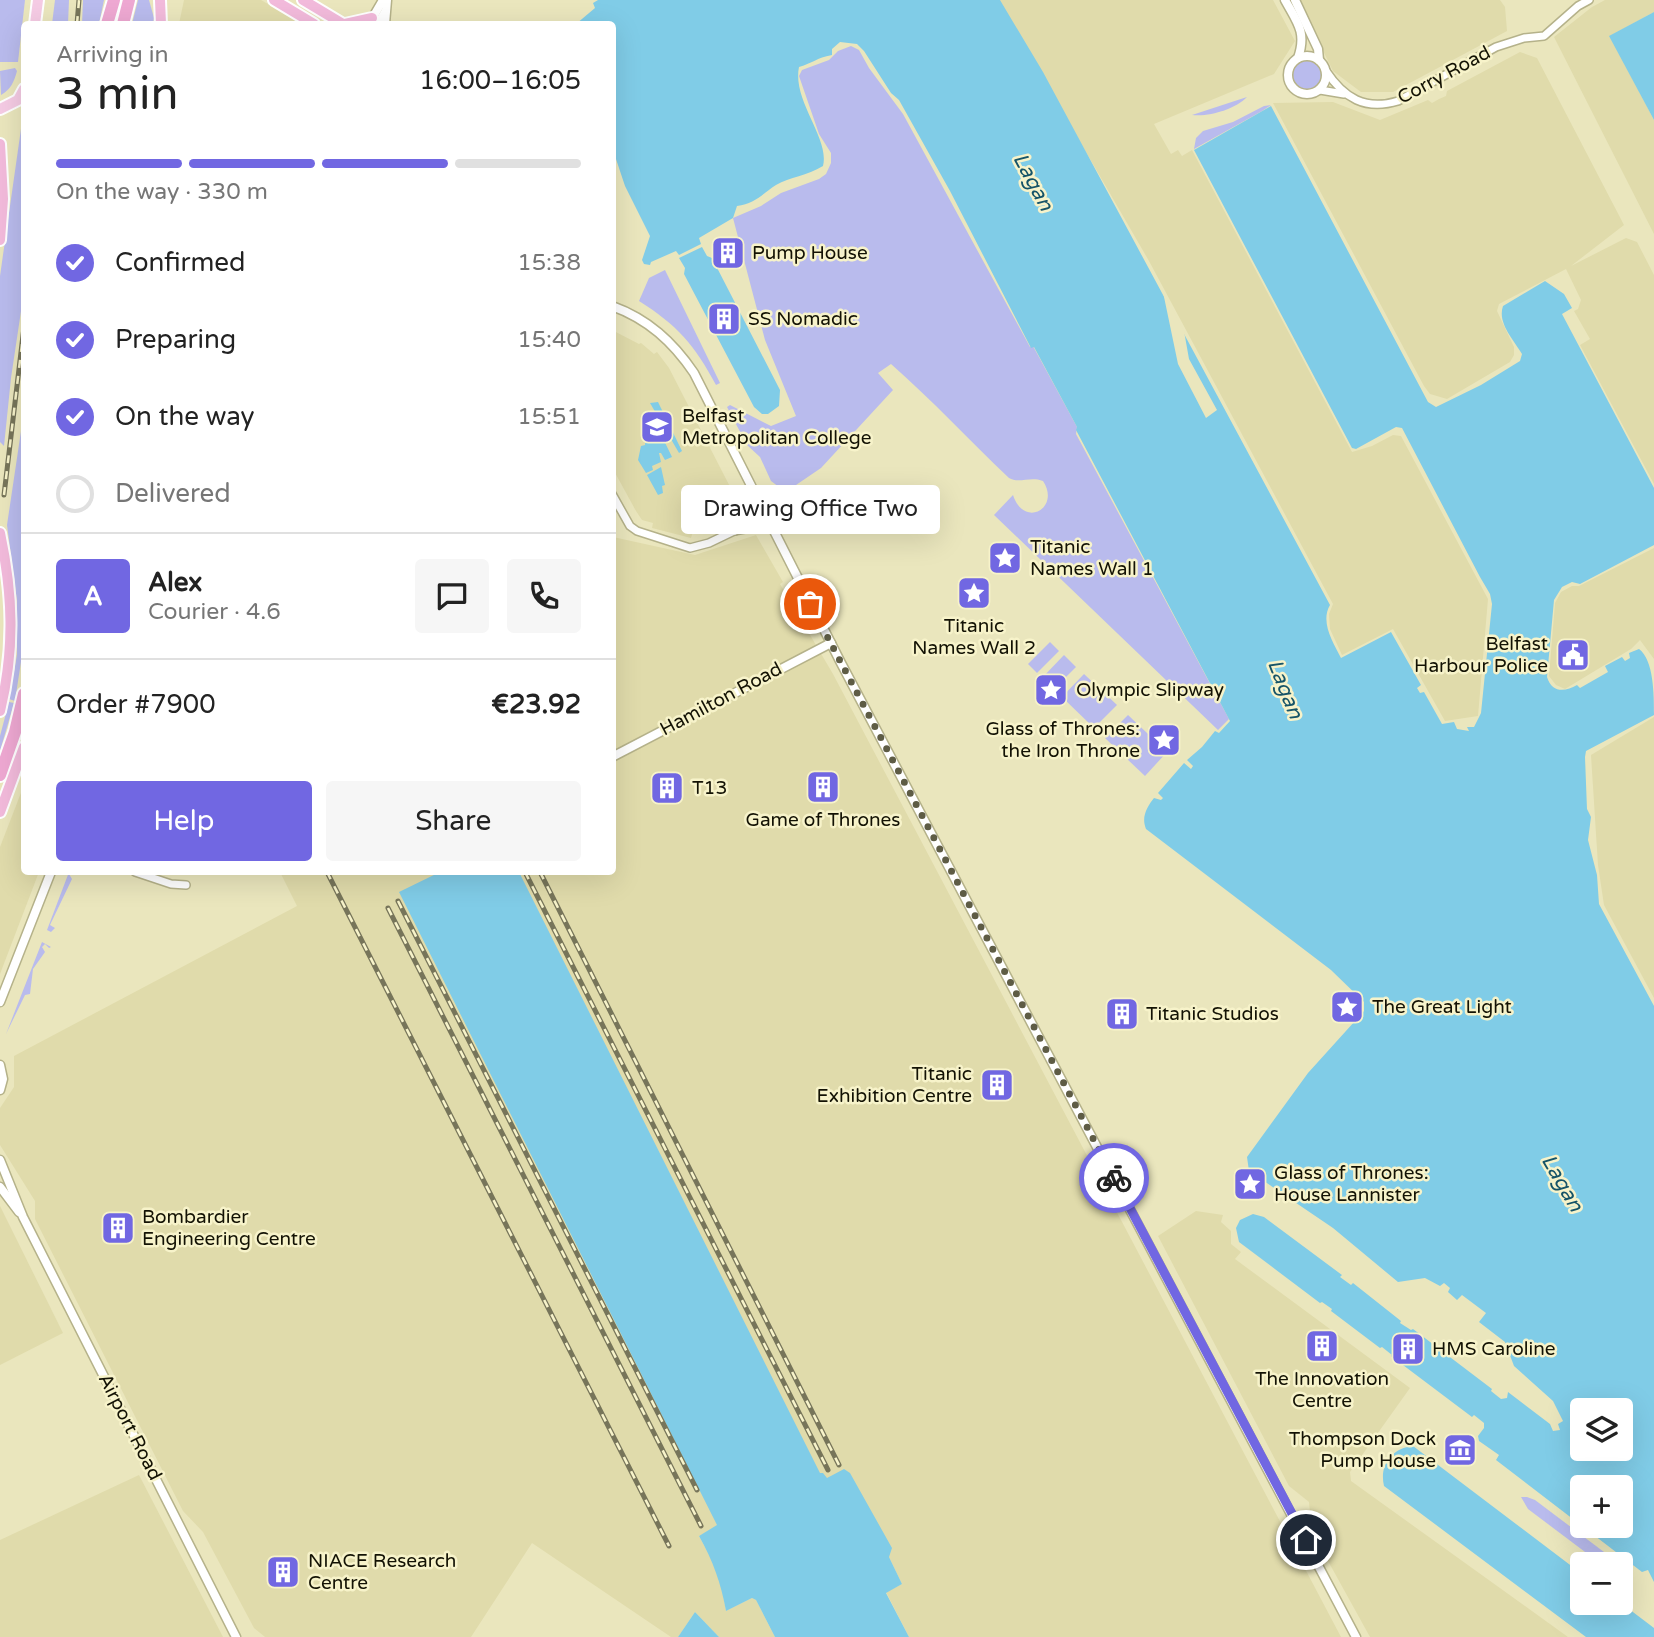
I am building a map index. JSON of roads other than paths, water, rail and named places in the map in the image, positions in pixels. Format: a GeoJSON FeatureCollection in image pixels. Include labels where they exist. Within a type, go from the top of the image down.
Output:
{"type":"FeatureCollection","features":[{"type":"Feature","properties":{"kind":"highway"},"geometry":{"type":"LineString","coordinates":[[108,21],[114,0]]}},
{"type":"Feature","properties":{"kind":"highway"},"geometry":{"type":"LineString","coordinates":[[124,21],[129,0]]}},
{"type":"Feature","properties":{"kind":"highway"},"geometry":{"type":"LineString","coordinates":[[160,0],[161,21]]}},
{"type":"Feature","properties":{"kind":"highway"},"geometry":{"type":"LineString","coordinates":[[274,0],[309,21]]}},
{"type":"Feature","properties":{"kind":"highway"},"geometry":{"type":"LineString","coordinates":[[303,0],[339,21]]}},
{"type":"Feature","properties":{"kind":"highway"},"geometry":{"type":"LineString","coordinates":[[0,144],[3,172],[0,240]]}},
{"type":"Feature","properties":{"kind":"highway"},"geometry":{"type":"LineString","coordinates":[[0,533],[7,572],[12,632],[0,711]]}},
{"type":"Feature","properties":{"kind":"highway"},"geometry":{"type":"LineString","coordinates":[[0,775],[21,707]]}},
{"type":"Feature","properties":{"kind":"highway"},"geometry":{"type":"LineString","coordinates":[[0,812],[21,755]]}},
{"type":"Feature","properties":{"kind":"main road"},"geometry":{"type":"LineString","coordinates":[[35,21],[38,0]]}},
{"type":"Feature","properties":{"kind":"main road"},"geometry":{"type":"LineString","coordinates":[[0,109],[18,100],[21,94]]}},
{"type":"Feature","properties":{"kind":"street"},"geometry":{"type":"LineString","coordinates":[[1285,0],[1302,30],[1302,45],[1298,58],[1288,70],[1291,85],[1303,94],[1312,94],[1324,84],[1326,71]]}},
{"type":"Feature","properties":{"kind":"street"},"geometry":{"type":"LineString","coordinates":[[1295,0],[1318,49],[1319,60],[1345,94]]}},
{"type":"Feature","properties":{"kind":"street","name":"Corry Road"},"geometry":{"type":"LineString","coordinates":[[1320,90],[1345,94],[1357,102],[1371,105],[1398,102],[1496,47],[1524,38],[1544,36],[1578,6],[1589,0]]}},
{"type":"Feature","properties":{"kind":"street"},"geometry":{"type":"LineString","coordinates":[[374,21],[385,3]]}},
{"type":"Feature","properties":{"kind":"street"},"geometry":{"type":"LineString","coordinates":[[385,3],[385,21]]}},
{"type":"Feature","properties":{"kind":"street"},"geometry":{"type":"LineString","coordinates":[[1298,58],[1309,56],[1319,60]]}},
{"type":"Feature","properties":{"kind":"street"},"geometry":{"type":"LineString","coordinates":[[616,308],[653,327],[683,357],[694,373],[831,643],[1356,1637]]}},
{"type":"Feature","properties":{"kind":"street"},"geometry":{"type":"LineString","coordinates":[[616,501],[637,531],[684,547],[709,543],[734,531],[763,511]]}},
{"type":"Feature","properties":{"kind":"street"},"geometry":{"type":"LineString","coordinates":[[734,531],[768,521]]}},
{"type":"Feature","properties":{"kind":"street","name":"Hamilton Road"},"geometry":{"type":"LineString","coordinates":[[616,755],[831,643]]}},
{"type":"Feature","properties":{"kind":"street"},"geometry":{"type":"LineString","coordinates":[[0,1002],[50,875]]}},
{"type":"Feature","properties":{"kind":"street"},"geometry":{"type":"LineString","coordinates":[[144,875],[171,884],[186,885]]}},
{"type":"Feature","properties":{"kind":"street"},"geometry":{"type":"LineString","coordinates":[[0,1065],[3,1079],[0,1090]]}},
{"type":"Feature","properties":{"kind":"street","name":"Airport Road"},"geometry":{"type":"LineString","coordinates":[[0,1160],[23,1217],[236,1637]]}},
{"type":"Feature","properties":{"kind":"street","name":"Airport Road"},"geometry":{"type":"LineString","coordinates":[[0,1187],[23,1217]]}},
{"type":"Feature","properties":{"kind":"water","name":"Lagan"},"geometry":{"type":"Polygon","coordinates":[[[598,0],[1000,0],[1043,72],[1330,605],[1327,625],[1341,658],[1391,632],[1421,685],[1417,688],[1420,693],[1424,692],[1442,724],[1454,722],[1457,729],[1469,731],[1467,727],[1474,727],[1481,713],[1492,604],[1490,594],[1402,428],[1396,427],[1356,449],[1352,448],[1194,150],[1271,106],[1428,402],[1436,407],[1481,385],[1520,361],[1522,354],[1502,319],[1503,306],[1545,281],[1564,294],[1572,308],[1562,314],[1654,488],[1654,545],[1580,584],[1572,582],[1562,587],[1554,600],[1547,677],[1552,686],[1559,690],[1577,685],[1580,688],[1608,672],[1605,666],[1622,657],[1625,661],[1630,658],[1629,653],[1639,649],[1648,661],[1652,679],[1654,715],[1586,751],[1585,757],[1587,809],[1591,817],[1588,840],[1597,875],[1599,904],[1654,1006],[1654,1582],[1648,1570],[1642,1572],[1633,1565],[1633,1552],[1616,1552],[1598,1538],[1633,1538],[1633,1475],[1570,1475],[1570,1517],[1496,1460],[1499,1455],[1479,1441],[1478,1436],[1484,1423],[1474,1415],[1472,1417],[1331,1311],[1332,1309],[1320,1303],[1239,1242],[1236,1228],[1240,1220],[1253,1214],[1264,1217],[1342,1275],[1340,1277],[1351,1285],[1353,1283],[1401,1321],[1400,1323],[1413,1329],[1492,1389],[1501,1399],[1507,1398],[1508,1392],[1550,1424],[1553,1431],[1560,1430],[1558,1424],[1563,1421],[1553,1401],[1514,1366],[1505,1342],[1479,1322],[1486,1313],[1462,1295],[1457,1300],[1448,1292],[1450,1288],[1444,1283],[1440,1286],[1425,1278],[1398,1282],[1333,1228],[1249,1171],[1247,1157],[1308,1073],[1364,1011],[1364,1002],[1331,970],[1146,829],[1144,816],[1154,798],[1163,798],[1158,793],[1184,763],[1191,769],[1193,766],[1187,760],[1215,731],[1219,733],[1230,721],[1076,430],[1077,427],[1034,347],[1031,348],[950,191],[899,100],[891,93],[857,44],[840,42],[832,49],[832,55],[799,67],[801,93],[821,144],[823,166],[781,182],[754,201],[737,206],[733,218],[699,238],[701,244],[679,255],[676,251],[651,262],[650,265],[644,264],[642,260],[650,236],[625,186],[616,159],[616,21],[580,21],[595,8],[593,3],[598,0]]]}},
{"type":"Feature","properties":{"kind":"water"},"geometry":{"type":"Polygon","coordinates":[[[1654,12],[1654,120],[1609,36],[1654,12]]]}},
{"type":"Feature","properties":{"kind":"water"},"geometry":{"type":"Polygon","coordinates":[[[702,247],[707,256],[712,258],[780,390],[779,406],[768,414],[762,414],[754,407],[684,274],[685,268],[679,258],[702,247]]]}},
{"type":"Feature","properties":{"kind":"water"},"geometry":{"type":"Polygon","coordinates":[[[658,402],[682,451],[679,453],[650,403],[658,402]]]}},
{"type":"Feature","properties":{"kind":"water"},"geometry":{"type":"Polygon","coordinates":[[[654,420],[672,457],[665,460],[659,453],[661,462],[646,473],[638,460],[641,446],[645,445],[647,426],[654,420]]]}},
{"type":"Feature","properties":{"kind":"water"},"geometry":{"type":"Polygon","coordinates":[[[661,467],[665,485],[662,486],[663,493],[658,495],[647,475],[661,467]]]}},
{"type":"Feature","properties":{"kind":"water"},"geometry":{"type":"Polygon","coordinates":[[[434,875],[521,875],[820,1473],[827,1478],[844,1469],[850,1473],[892,1548],[889,1557],[902,1584],[886,1593],[909,1637],[775,1637],[756,1600],[752,1598],[726,1611],[716,1572],[699,1536],[717,1525],[399,892],[434,875]]]}},
{"type":"Feature","properties":{"kind":"water"},"geometry":{"type":"Polygon","coordinates":[[[1413,1446],[1570,1565],[1570,1615],[1633,1615],[1633,1612],[1654,1628],[1654,1637],[1586,1637],[1384,1486],[1385,1465],[1393,1454],[1413,1446]]]}},
{"type":"Feature","properties":{"kind":"water"},"geometry":{"type":"Polygon","coordinates":[[[695,1612],[719,1637],[678,1637],[695,1612]]]}},
{"type":"Feature","properties":{"kind":"railway"},"geometry":{"type":"LineString","coordinates":[[77,21],[79,0]]}},
{"type":"Feature","properties":{"kind":"railway"},"geometry":{"type":"LineString","coordinates":[[4,495],[21,352]]}},
{"type":"Feature","properties":{"kind":"railway"},"geometry":{"type":"LineString","coordinates":[[329,875],[669,1546]]}},
{"type":"Feature","properties":{"kind":"railway"},"geometry":{"type":"LineString","coordinates":[[527,875],[828,1470]]}},
{"type":"Feature","properties":{"kind":"railway"},"geometry":{"type":"LineString","coordinates":[[542,875],[839,1465]]}},
{"type":"Feature","properties":{"kind":"railway"},"geometry":{"type":"LineString","coordinates":[[398,901],[697,1490]]}},
{"type":"Feature","properties":{"kind":"railway"},"geometry":{"type":"LineString","coordinates":[[388,908],[701,1526]]}},
{"type":"Feature","properties":{"kind":"place","name":"Pump House"},"geometry":{"type":"Point","coordinates":[728,253]}},
{"type":"Feature","properties":{"kind":"place","name":"SS Nomadic"},"geometry":{"type":"Point","coordinates":[724,319]}},
{"type":"Feature","properties":{"kind":"place","name":"Belfast Metropolitan College"},"geometry":{"type":"Point","coordinates":[657,427]}},
{"type":"Feature","properties":{"kind":"place","name":"Titanic Names Wall 1"},"geometry":{"type":"Point","coordinates":[1005,558]}},
{"type":"Feature","properties":{"kind":"place","name":"Titanic Names Wall 2"},"geometry":{"type":"Point","coordinates":[974,593]}},
{"type":"Feature","properties":{"kind":"place","name":"Drawing Office Two"},"geometry":{"type":"Point","coordinates":[810,604]}},
{"type":"Feature","properties":{"kind":"place","name":"Belfast Harbour Police"},"geometry":{"type":"Point","coordinates":[1573,655]}},
{"type":"Feature","properties":{"kind":"place","name":"Olympic Slipway"},"geometry":{"type":"Point","coordinates":[1051,690]}},
{"type":"Feature","properties":{"kind":"place","name":"Glass of Thrones: the Iron Throne"},"geometry":{"type":"Point","coordinates":[1164,740]}},
{"type":"Feature","properties":{"kind":"place","name":"Game of Thrones"},"geometry":{"type":"Point","coordinates":[823,787]}},
{"type":"Feature","properties":{"kind":"place","name":"T13"},"geometry":{"type":"Point","coordinates":[667,788]}},
{"type":"Feature","properties":{"kind":"place","name":"The Great Light"},"geometry":{"type":"Point","coordinates":[1347,1007]}},
{"type":"Feature","properties":{"kind":"place","name":"Titanic Studios"},"geometry":{"type":"Point","coordinates":[1122,1014]}},
{"type":"Feature","properties":{"kind":"place","name":"Titanic Exhibition Centre"},"geometry":{"type":"Point","coordinates":[997,1085]}},
{"type":"Feature","properties":{"kind":"place","name":"Glass of Thrones: House Lannister"},"geometry":{"type":"Point","coordinates":[1250,1184]}},
{"type":"Feature","properties":{"kind":"place","name":"Bombardier Engineering Centre"},"geometry":{"type":"Point","coordinates":[118,1228]}},
{"type":"Feature","properties":{"kind":"place","name":"The Innovation Centre"},"geometry":{"type":"Point","coordinates":[1322,1346]}},
{"type":"Feature","properties":{"kind":"place","name":"HMS Caroline"},"geometry":{"type":"Point","coordinates":[1408,1349]}},
{"type":"Feature","properties":{"kind":"place","name":"Thompson Dock Pump House"},"geometry":{"type":"Point","coordinates":[1460,1450]}},
{"type":"Feature","properties":{"kind":"place","name":"NIACE Research Centre"},"geometry":{"type":"Point","coordinates":[283,1572]}}]}
